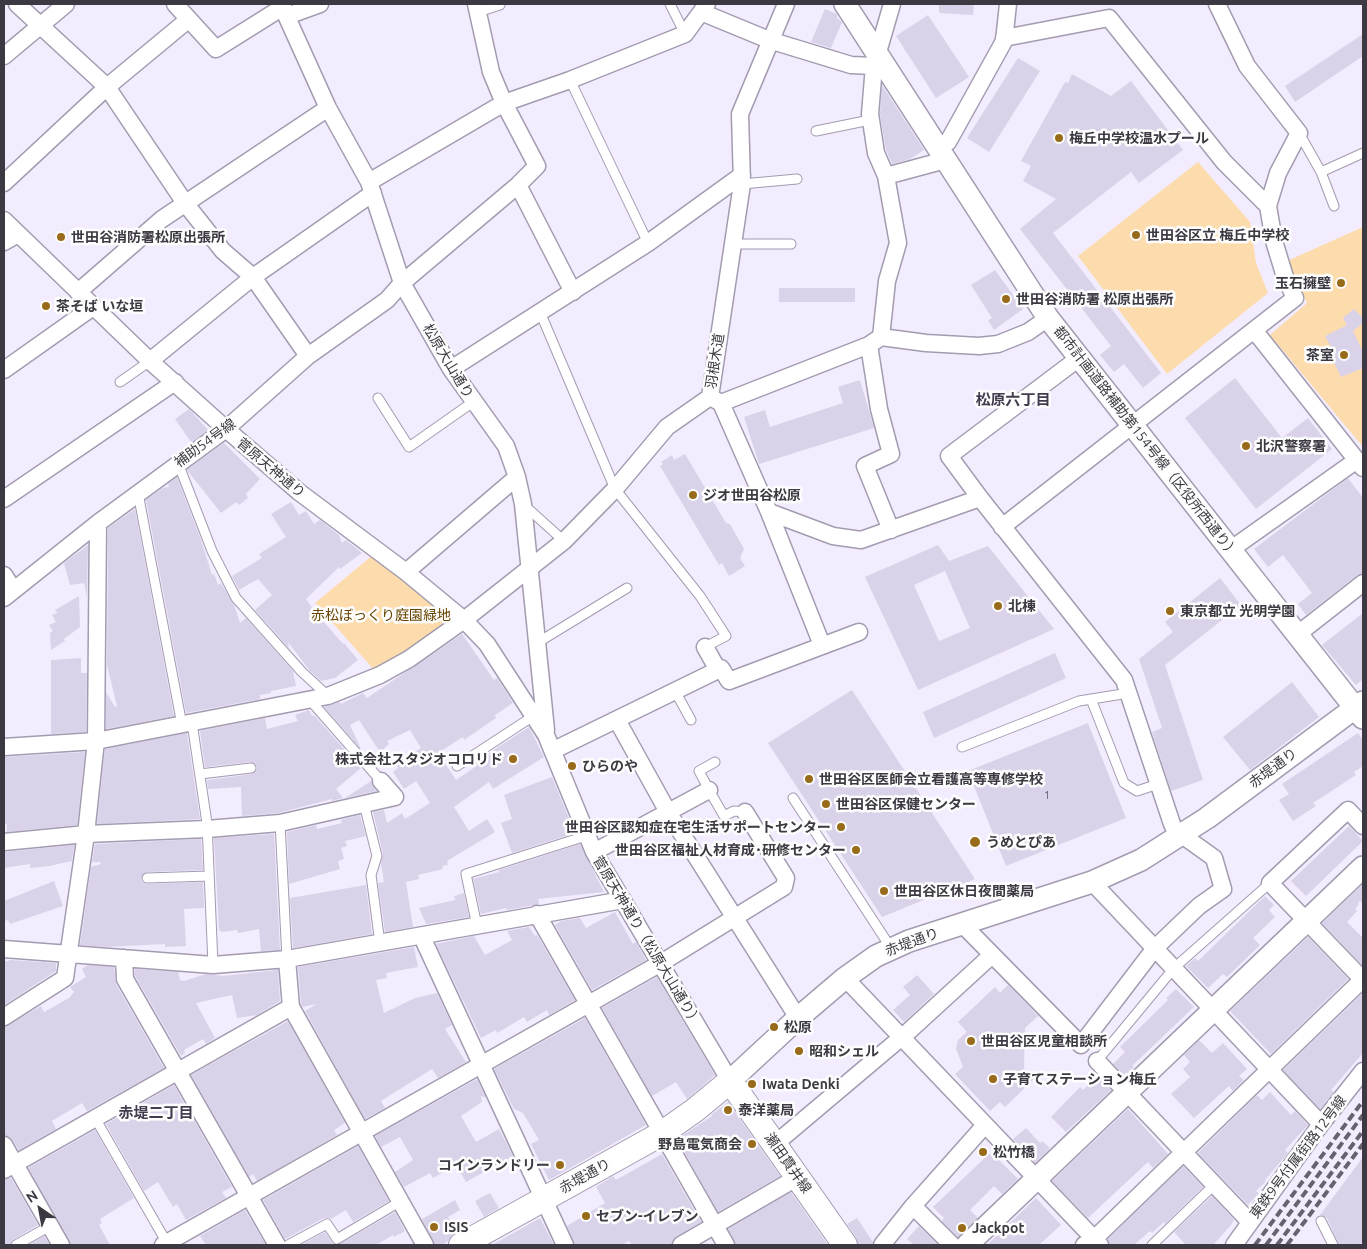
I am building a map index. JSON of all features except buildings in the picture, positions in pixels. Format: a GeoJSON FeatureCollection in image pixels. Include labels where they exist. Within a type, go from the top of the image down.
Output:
{"type":"FeatureCollection","features":[{"type":"Feature","properties":{"kind":"main road","name":"赤堤通り"},"geometry":{"type":"LineString","coordinates":[[461,1245],[661,1134],[690,1114],[730,1081]]}},
{"type":"Feature","properties":{"kind":"main road","name":"瀬田貫井線"},"geometry":{"type":"LineString","coordinates":[[730,1081],[845,1245]]}},
{"type":"Feature","properties":{"kind":"street"},"geometry":{"type":"LineString","coordinates":[[17,4],[107,86],[185,203],[223,251],[253,278],[308,356]]}},
{"type":"Feature","properties":{"kind":"street"},"geometry":{"type":"LineString","coordinates":[[4,56],[66,4]]}},
{"type":"Feature","properties":{"kind":"street"},"geometry":{"type":"LineString","coordinates":[[175,4],[216,49],[284,9],[320,4]]}},
{"type":"Feature","properties":{"kind":"street","name":"羽根木道"},"geometry":{"type":"LineString","coordinates":[[4,747],[96,741],[187,724],[328,696],[380,675],[409,659],[464,620],[564,542],[615,489],[668,427],[715,400],[742,179],[740,114],[786,4]]}},
{"type":"Feature","properties":{"kind":"street","name":"都市計画道路補助第154号線（区役所西通り）"},"geometry":{"type":"LineString","coordinates":[[845,4],[876,60],[942,153],[1048,318],[1230,550],[1360,709]]}},
{"type":"Feature","properties":{"kind":"street"},"geometry":{"type":"LineString","coordinates":[[891,530],[865,466],[891,454],[879,409],[875,341],[887,281],[898,243],[886,176],[876,152],[870,120],[876,60],[892,4]]}},
{"type":"Feature","properties":{"kind":"street"},"geometry":{"type":"LineString","coordinates":[[886,176],[938,162],[1004,38],[1008,4]]}},
{"type":"Feature","properties":{"kind":"street"},"geometry":{"type":"LineString","coordinates":[[1002,527],[1295,298],[1285,277],[1274,241],[1268,206],[1278,173],[1299,133],[1247,66],[1220,5]]}},
{"type":"Feature","properties":{"kind":"street"},"geometry":{"type":"LineString","coordinates":[[477,8],[492,72],[504,103]]}},
{"type":"Feature","properties":{"kind":"street"},"geometry":{"type":"LineString","coordinates":[[150,361],[253,278],[371,188],[504,103],[570,80],[685,34],[704,8],[770,40],[851,65],[876,60]]}},
{"type":"Feature","properties":{"kind":"street","name":"松原大山通り"},"geometry":{"type":"LineString","coordinates":[[284,9],[328,108],[371,188],[402,283],[451,369],[473,402],[499,434],[517,477],[523,504],[528,570],[546,734]]}},
{"type":"Feature","properties":{"kind":"street"},"geometry":{"type":"LineString","coordinates":[[1004,38],[1109,11],[1224,162],[1268,206]]}},
{"type":"Feature","properties":{"kind":"street"},"geometry":{"type":"LineString","coordinates":[[4,183],[107,86],[189,20]]}},
{"type":"Feature","properties":{"kind":"street","name":"補助54号線"},"geometry":{"type":"LineString","coordinates":[[7,587],[226,429],[308,356],[387,300],[402,283],[518,185],[537,166],[504,103]]}},
{"type":"Feature","properties":{"kind":"street"},"geometry":{"type":"LineString","coordinates":[[78,292],[162,219],[328,108]]}},
{"type":"Feature","properties":{"kind":"street"},"geometry":{"type":"LineString","coordinates":[[451,369],[573,292],[742,179]]}},
{"type":"Feature","properties":{"kind":"street"},"geometry":{"type":"LineString","coordinates":[[518,185],[573,292]]}},
{"type":"Feature","properties":{"kind":"street","name":"菅原天神通り"},"geometry":{"type":"LineString","coordinates":[[4,220],[11,238],[78,292],[150,361],[226,429],[299,492],[406,572],[464,620],[487,644],[535,715]]}},
{"type":"Feature","properties":{"kind":"street"},"geometry":{"type":"LineString","coordinates":[[4,370],[93,307]]}},
{"type":"Feature","properties":{"kind":"street"},"geometry":{"type":"LineString","coordinates":[[822,645],[770,512],[715,400],[875,341],[979,346],[998,344],[1028,332],[1048,318]]}},
{"type":"Feature","properties":{"kind":"street"},"geometry":{"type":"LineString","coordinates":[[1230,550],[1360,464],[1254,330]]}},
{"type":"Feature","properties":{"kind":"street"},"geometry":{"type":"LineString","coordinates":[[963,925],[1081,1045],[1155,948],[1199,906],[1223,889],[1214,858],[1175,830],[1172,824],[1124,680],[1002,527],[949,456],[1079,358]]}},
{"type":"Feature","properties":{"kind":"street"},"geometry":{"type":"LineString","coordinates":[[4,499],[175,382]]}},
{"type":"Feature","properties":{"kind":"street"},"geometry":{"type":"LineString","coordinates":[[406,572],[517,477]]}},
{"type":"Feature","properties":{"kind":"street"},"geometry":{"type":"LineString","coordinates":[[770,512],[833,536],[861,540],[980,498]]}},
{"type":"Feature","properties":{"kind":"street"},"geometry":{"type":"LineString","coordinates":[[4,1017],[65,978],[86,834],[96,741],[98,523]]}},
{"type":"Feature","properties":{"kind":"street"},"geometry":{"type":"LineString","coordinates":[[1298,634],[1363,583]]}},
{"type":"Feature","properties":{"kind":"street"},"geometry":{"type":"LineString","coordinates":[[554,750],[721,668],[729,681],[859,632]]}},
{"type":"Feature","properties":{"kind":"street"},"geometry":{"type":"LineString","coordinates":[[705,647],[718,670]]}},
{"type":"Feature","properties":{"kind":"street","name":"赤堤通り"},"geometry":{"type":"LineString","coordinates":[[730,1081],[798,1018],[845,978],[890,948],[1092,882],[1141,860],[1182,835],[1360,709]]}},
{"type":"Feature","properties":{"kind":"street","name":"菅原天神通り（松原大山通り）"},"geometry":{"type":"LineString","coordinates":[[535,715],[554,750],[586,836],[594,852],[730,1081]]}},
{"type":"Feature","properties":{"kind":"street"},"geometry":{"type":"LineString","coordinates":[[618,720],[668,812],[798,1018]]}},
{"type":"Feature","properties":{"kind":"street"},"geometry":{"type":"LineString","coordinates":[[4,842],[86,834],[207,829],[280,823],[395,798],[381,781]]}},
{"type":"Feature","properties":{"kind":"street"},"geometry":{"type":"LineString","coordinates":[[594,852],[709,790]]}},
{"type":"Feature","properties":{"kind":"street"},"geometry":{"type":"LineString","coordinates":[[845,978],[1036,1179],[1093,1243],[1363,979],[1270,883],[1348,810],[1363,826]]}},
{"type":"Feature","properties":{"kind":"street"},"geometry":{"type":"LineString","coordinates":[[165,1244],[589,1004],[784,887],[786,878],[745,812]]}},
{"type":"Feature","properties":{"kind":"street"},"geometry":{"type":"LineString","coordinates":[[967,1245],[1363,867]]}},
{"type":"Feature","properties":{"kind":"street"},"geometry":{"type":"LineString","coordinates":[[1092,882],[1321,1124]]}},
{"type":"Feature","properties":{"kind":"street"},"geometry":{"type":"LineString","coordinates":[[4,949],[213,965],[287,959],[422,937],[537,914],[623,900]]}},
{"type":"Feature","properties":{"kind":"street"},"geometry":{"type":"LineString","coordinates":[[537,914],[726,1245]]}},
{"type":"Feature","properties":{"kind":"street"},"geometry":{"type":"LineString","coordinates":[[422,937],[565,1245]]}},
{"type":"Feature","properties":{"kind":"street"},"geometry":{"type":"LineString","coordinates":[[774,1144],[901,1038],[992,955]]}},
{"type":"Feature","properties":{"kind":"street"},"geometry":{"type":"LineString","coordinates":[[124,958],[125,979],[277,1245]]}},
{"type":"Feature","properties":{"kind":"street"},"geometry":{"type":"LineString","coordinates":[[287,959],[291,1007],[425,1245]]}},
{"type":"Feature","properties":{"kind":"street"},"geometry":{"type":"LineString","coordinates":[[9,1167],[291,1007]]}},
{"type":"Feature","properties":{"kind":"street"},"geometry":{"type":"LineString","coordinates":[[1096,1061],[1250,1222]]}},
{"type":"Feature","properties":{"kind":"street","name":"東鉄9号付属街路12号線"},"geometry":{"type":"LineString","coordinates":[[1234,1245],[1321,1124],[1363,1071]]}},
{"type":"Feature","properties":{"kind":"street"},"geometry":{"type":"LineString","coordinates":[[882,1245],[913,1206],[985,1125]]}},
{"type":"Feature","properties":{"kind":"street"},"geometry":{"type":"LineString","coordinates":[[4,1145],[9,1167],[61,1245]]}},
{"type":"Feature","properties":{"kind":"street"},"geometry":{"type":"LineString","coordinates":[[681,1245],[798,1177]]}},
{"type":"Feature","properties":{"kind":"street"},"geometry":{"type":"LineString","coordinates":[[913,1206],[952,1245]]}},
{"type":"Feature","properties":{"kind":"lane"},"geometry":{"type":"LineString","coordinates":[[670,4],[685,34]]}},
{"type":"Feature","properties":{"kind":"lane"},"geometry":{"type":"LineString","coordinates":[[477,8],[500,5]]}},
{"type":"Feature","properties":{"kind":"lane"},"geometry":{"type":"LineString","coordinates":[[570,80],[648,243]]}},
{"type":"Feature","properties":{"kind":"lane"},"geometry":{"type":"LineString","coordinates":[[816,131],[870,120]]}},
{"type":"Feature","properties":{"kind":"lane"},"geometry":{"type":"LineString","coordinates":[[1299,133],[1321,172],[1334,206]]}},
{"type":"Feature","properties":{"kind":"lane"},"geometry":{"type":"LineString","coordinates":[[1321,172],[1363,153]]}},
{"type":"Feature","properties":{"kind":"lane"},"geometry":{"type":"LineString","coordinates":[[742,179],[796,180]]}},
{"type":"Feature","properties":{"kind":"lane"},"geometry":{"type":"LineString","coordinates":[[733,244],[791,244]]}},
{"type":"Feature","properties":{"kind":"lane"},"geometry":{"type":"LineString","coordinates":[[540,312],[615,489],[700,596],[726,636],[705,647]]}},
{"type":"Feature","properties":{"kind":"lane"},"geometry":{"type":"LineString","coordinates":[[120,382],[150,361]]}},
{"type":"Feature","properties":{"kind":"lane"},"geometry":{"type":"LineString","coordinates":[[378,398],[410,447],[473,402]]}},
{"type":"Feature","properties":{"kind":"lane"},"geometry":{"type":"LineString","coordinates":[[178,463],[212,551],[236,598],[302,672],[328,696]]}},
{"type":"Feature","properties":{"kind":"lane"},"geometry":{"type":"LineString","coordinates":[[138,493],[187,724],[200,774],[207,829],[213,965]]}},
{"type":"Feature","properties":{"kind":"lane"},"geometry":{"type":"LineString","coordinates":[[523,504],[564,542]]}},
{"type":"Feature","properties":{"kind":"lane"},"geometry":{"type":"LineString","coordinates":[[537,643],[627,588]]}},
{"type":"Feature","properties":{"kind":"lane"},"geometry":{"type":"LineString","coordinates":[[675,691],[691,720]]}},
{"type":"Feature","properties":{"kind":"lane"},"geometry":{"type":"LineString","coordinates":[[962,747],[1079,701],[1128,693]]}},
{"type":"Feature","properties":{"kind":"lane"},"geometry":{"type":"LineString","coordinates":[[1091,699],[1124,783],[1137,791],[1158,784]]}},
{"type":"Feature","properties":{"kind":"lane"},"geometry":{"type":"LineString","coordinates":[[310,700],[381,781]]}},
{"type":"Feature","properties":{"kind":"lane"},"geometry":{"type":"LineString","coordinates":[[457,766],[535,715]]}},
{"type":"Feature","properties":{"kind":"lane"},"geometry":{"type":"LineString","coordinates":[[715,762],[698,771],[724,816],[734,811],[745,812]]}},
{"type":"Feature","properties":{"kind":"lane"},"geometry":{"type":"LineString","coordinates":[[200,774],[251,768]]}},
{"type":"Feature","properties":{"kind":"lane"},"geometry":{"type":"LineString","coordinates":[[793,798],[890,948]]}},
{"type":"Feature","properties":{"kind":"lane"},"geometry":{"type":"LineString","coordinates":[[364,804],[377,856],[371,875],[380,944]]}},
{"type":"Feature","properties":{"kind":"lane"},"geometry":{"type":"LineString","coordinates":[[280,823],[287,959]]}},
{"type":"Feature","properties":{"kind":"lane"},"geometry":{"type":"LineString","coordinates":[[477,926],[466,874],[586,836]]}},
{"type":"Feature","properties":{"kind":"lane"},"geometry":{"type":"LineString","coordinates":[[146,878],[209,876]]}},
{"type":"Feature","properties":{"kind":"lane"},"geometry":{"type":"LineString","coordinates":[[1096,1061],[1174,968],[1270,883]]}},
{"type":"Feature","properties":{"kind":"lane"},"geometry":{"type":"LineString","coordinates":[[95,1118],[165,1244]]}},
{"type":"Feature","properties":{"kind":"lane"},"geometry":{"type":"LineString","coordinates":[[1152,1245],[1214,1185]]}},
{"type":"Feature","properties":{"kind":"lane"},"geometry":{"type":"LineString","coordinates":[[288,1245],[327,1224],[336,1239],[401,1201]]}},
{"type":"Feature","properties":{"kind":"lane"},"geometry":{"type":"LineString","coordinates":[[1322,1221],[1333,1245]]}},
{"type":"Feature","properties":{"kind":"lane"},"geometry":{"type":"LineString","coordinates":[[16,1245],[50,1226]]}},
{"type":"Feature","properties":{"kind":"green space"},"geometry":{"type":"Polygon","coordinates":[[[1198,162],[1250,222],[1256,263],[1268,293],[1167,374],[1078,256],[1198,162]]]}},
{"type":"Feature","properties":{"kind":"green space"},"geometry":{"type":"Polygon","coordinates":[[[1363,227],[1363,447],[1270,335],[1307,303],[1287,261],[1363,227]]]}},
{"type":"Feature","properties":{"kind":"green space","name":"赤松ぼっくり庭園緑地"},"geometry":{"type":"Polygon","coordinates":[[[374,554],[447,613],[447,622],[376,672],[315,603],[374,554]]]}},
{"type":"Feature","properties":{"kind":"railway"},"geometry":{"type":"LineString","coordinates":[[1255,1245],[1363,1101]]}},
{"type":"Feature","properties":{"kind":"railway"},"geometry":{"type":"LineString","coordinates":[[1266,1245],[1363,1115]]}},
{"type":"Feature","properties":{"kind":"railway"},"geometry":{"type":"LineString","coordinates":[[1277,1245],[1363,1131]]}},
{"type":"Feature","properties":{"kind":"railway"},"geometry":{"type":"LineString","coordinates":[[1287,1245],[1363,1144]]}},
{"type":"Feature","properties":{"kind":"place","name":"梅丘中学校温水プール"},"geometry":{"type":"Point","coordinates":[1059,138]}},
{"type":"Feature","properties":{"kind":"place","name":"世田谷区立 梅丘中学校"},"geometry":{"type":"Point","coordinates":[1136,235]}},
{"type":"Feature","properties":{"kind":"place","name":"世田谷消防署松原出張所"},"geometry":{"type":"Point","coordinates":[61,237]}},
{"type":"Feature","properties":{"kind":"place","name":"玉石擁壁"},"geometry":{"type":"Point","coordinates":[1341,283]}},
{"type":"Feature","properties":{"kind":"place","name":"世田谷消防署 松原出張所"},"geometry":{"type":"Point","coordinates":[1006,299]}},
{"type":"Feature","properties":{"kind":"place","name":"茶そば いな垣"},"geometry":{"type":"Point","coordinates":[46,306]}},
{"type":"Feature","properties":{"kind":"place","name":"茶室"},"geometry":{"type":"Point","coordinates":[1344,355]}},
{"type":"Feature","properties":{"kind":"place","name":"北沢警察署"},"geometry":{"type":"Point","coordinates":[1246,446]}},
{"type":"Feature","properties":{"kind":"place","name":"ジオ世田谷松原"},"geometry":{"type":"Point","coordinates":[693,495]}},
{"type":"Feature","properties":{"kind":"place","name":"北棟"},"geometry":{"type":"Point","coordinates":[998,606]}},
{"type":"Feature","properties":{"kind":"place","name":"東京都立 光明学園"},"geometry":{"type":"Point","coordinates":[1170,611]}},
{"type":"Feature","properties":{"kind":"place","name":"株式会社スタジオコロリド"},"geometry":{"type":"Point","coordinates":[513,759]}},
{"type":"Feature","properties":{"kind":"place","name":"ひらのや"},"geometry":{"type":"Point","coordinates":[572,766]}},
{"type":"Feature","properties":{"kind":"place","name":"世田谷区医師会立看護高等専修学校"},"geometry":{"type":"Point","coordinates":[809,779]}},
{"type":"Feature","properties":{"kind":"place","name":"世田谷区保健センター"},"geometry":{"type":"Point","coordinates":[826,804]}},
{"type":"Feature","properties":{"kind":"place","name":"世田谷区認知症在宅生活サポートセンター"},"geometry":{"type":"Point","coordinates":[841,827]}},
{"type":"Feature","properties":{"kind":"place","name":"うめとぴあ"},"geometry":{"type":"Point","coordinates":[975,842]}},
{"type":"Feature","properties":{"kind":"place","name":"世田谷区福祉人材育成･研修センター"},"geometry":{"type":"Point","coordinates":[856,850]}},
{"type":"Feature","properties":{"kind":"place","name":"世田谷区休日夜間薬局"},"geometry":{"type":"Point","coordinates":[884,891]}},
{"type":"Feature","properties":{"kind":"place","name":"松原"},"geometry":{"type":"Point","coordinates":[774,1027]}},
{"type":"Feature","properties":{"kind":"place","name":"世田谷区児童相談所"},"geometry":{"type":"Point","coordinates":[971,1041]}},
{"type":"Feature","properties":{"kind":"place","name":"昭和シェル"},"geometry":{"type":"Point","coordinates":[799,1051]}},
{"type":"Feature","properties":{"kind":"place","name":"子育てステーション梅丘"},"geometry":{"type":"Point","coordinates":[993,1079]}},
{"type":"Feature","properties":{"kind":"place","name":"Iwata Denki"},"geometry":{"type":"Point","coordinates":[752,1084]}},
{"type":"Feature","properties":{"kind":"place","name":"泰洋薬局"},"geometry":{"type":"Point","coordinates":[728,1110]}},
{"type":"Feature","properties":{"kind":"place","name":"野島電気商会"},"geometry":{"type":"Point","coordinates":[752,1144]}},
{"type":"Feature","properties":{"kind":"place","name":"松竹橋"},"geometry":{"type":"Point","coordinates":[983,1152]}},
{"type":"Feature","properties":{"kind":"place","name":"コインランドリー"},"geometry":{"type":"Point","coordinates":[560,1165]}},
{"type":"Feature","properties":{"kind":"place","name":"セブン-イレブン"},"geometry":{"type":"Point","coordinates":[586,1216]}},
{"type":"Feature","properties":{"kind":"place","name":"ISIS"},"geometry":{"type":"Point","coordinates":[434,1227]}},
{"type":"Feature","properties":{"kind":"place","name":"Jackpot"},"geometry":{"type":"Point","coordinates":[962,1228]}},
{"type":"Feature","properties":{"kind":"district","name":"松原六丁目"},"geometry":{"type":"Point","coordinates":[1013,400]}},
{"type":"Feature","properties":{"kind":"district","name":"赤堤二丁目"},"geometry":{"type":"Point","coordinates":[156,1113]}}]}
